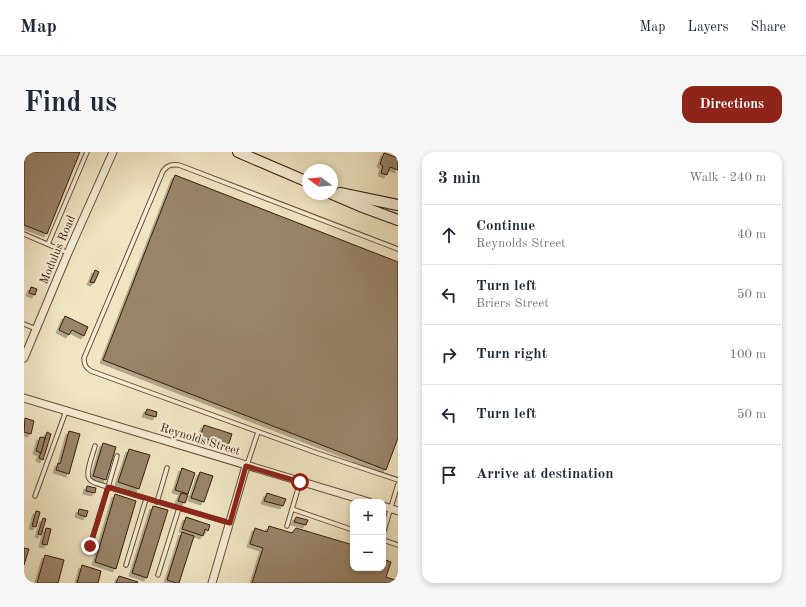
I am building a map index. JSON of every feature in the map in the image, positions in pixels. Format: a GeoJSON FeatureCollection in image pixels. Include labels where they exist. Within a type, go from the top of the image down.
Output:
{"type":"FeatureCollection","features":[{"type":"Feature","properties":{"kind":"main road"},"geometry":{"type":"LineString","coordinates":[[238,152],[302,179]]}},
{"type":"Feature","properties":{"kind":"main road"},"geometry":{"type":"LineString","coordinates":[[338,192],[398,205]]}},
{"type":"Feature","properties":{"kind":"main road"},"geometry":{"type":"LineString","coordinates":[[338,197],[398,220]]}},
{"type":"Feature","properties":{"kind":"street","name":"Modulus Road"},"geometry":{"type":"LineString","coordinates":[[24,358],[68,253],[113,152]]}},
{"type":"Feature","properties":{"kind":"street","name":"Reynolds Street"},"geometry":{"type":"LineString","coordinates":[[24,398],[359,499]]}},
{"type":"Feature","properties":{"kind":"street"},"geometry":{"type":"LineString","coordinates":[[212,583],[246,466]]}},
{"type":"Feature","properties":{"kind":"street"},"geometry":{"type":"LineString","coordinates":[[386,507],[398,511]]}},
{"type":"Feature","properties":{"kind":"lane"},"geometry":{"type":"LineString","coordinates":[[48,244],[87,152]]}},
{"type":"Feature","properties":{"kind":"lane"},"geometry":{"type":"LineString","coordinates":[[398,249],[173,164],[168,166],[163,171],[84,358],[86,368],[92,371],[258,432],[398,480]]}},
{"type":"Feature","properties":{"kind":"lane"},"geometry":{"type":"LineString","coordinates":[[24,234],[68,253]]}},
{"type":"Feature","properties":{"kind":"lane"},"geometry":{"type":"LineString","coordinates":[[24,324],[36,329]]}},
{"type":"Feature","properties":{"kind":"lane"},"geometry":{"type":"LineString","coordinates":[[35,496],[66,411]]}},
{"type":"Feature","properties":{"kind":"lane"},"geometry":{"type":"LineString","coordinates":[[246,466],[258,432]]}},
{"type":"Feature","properties":{"kind":"lane"},"geometry":{"type":"LineString","coordinates":[[95,446],[88,471],[88,478],[91,482],[230,523]]}},
{"type":"Feature","properties":{"kind":"lane"},"geometry":{"type":"LineString","coordinates":[[90,546],[117,456]]}},
{"type":"Feature","properties":{"kind":"lane"},"geometry":{"type":"LineString","coordinates":[[157,502],[167,468]]}},
{"type":"Feature","properties":{"kind":"lane"},"geometry":{"type":"LineString","coordinates":[[287,526],[300,482]]}},
{"type":"Feature","properties":{"kind":"lane"},"geometry":{"type":"LineString","coordinates":[[386,507],[398,484]]}},
{"type":"Feature","properties":{"kind":"lane"},"geometry":{"type":"LineString","coordinates":[[126,566],[146,498]]}},
{"type":"Feature","properties":{"kind":"lane"},"geometry":{"type":"LineString","coordinates":[[158,575],[179,508]]}},
{"type":"Feature","properties":{"kind":"lane"},"geometry":{"type":"LineString","coordinates":[[292,509],[350,529]]}},
{"type":"Feature","properties":{"kind":"lane"},"geometry":{"type":"LineString","coordinates":[[386,541],[398,545]]}},
{"type":"Feature","properties":{"kind":"building"},"geometry":{"type":"Polygon","coordinates":[[[24,152],[80,152],[47,234],[24,225],[24,152]]]}},
{"type":"Feature","properties":{"kind":"building"},"geometry":{"type":"Polygon","coordinates":[[[384,153],[398,158],[398,170],[390,167],[387,175],[381,173],[383,166],[380,164],[384,153]]]}},
{"type":"Feature","properties":{"kind":"building"},"geometry":{"type":"Polygon","coordinates":[[[175,175],[398,262],[398,438],[386,470],[103,360],[175,175]]]}},
{"type":"Feature","properties":{"kind":"building"},"geometry":{"type":"Polygon","coordinates":[[[95,270],[99,272],[94,283],[90,282],[95,270]]]}},
{"type":"Feature","properties":{"kind":"building"},"geometry":{"type":"Polygon","coordinates":[[[31,287],[37,289],[35,295],[29,293],[31,287]]]}},
{"type":"Feature","properties":{"kind":"building"},"geometry":{"type":"Polygon","coordinates":[[[65,316],[88,327],[84,336],[72,330],[69,335],[59,330],[65,316]]]}},
{"type":"Feature","properties":{"kind":"building"},"geometry":{"type":"Polygon","coordinates":[[[147,409],[157,412],[156,417],[145,414],[147,409]]]}},
{"type":"Feature","properties":{"kind":"building"},"geometry":{"type":"Polygon","coordinates":[[[25,418],[34,421],[31,434],[24,432],[25,418]]]}},
{"type":"Feature","properties":{"kind":"building"},"geometry":{"type":"Polygon","coordinates":[[[204,425],[232,434],[228,446],[200,437],[204,425]]]}},
{"type":"Feature","properties":{"kind":"building"},"geometry":{"type":"Polygon","coordinates":[[[69,431],[80,434],[69,474],[56,470],[58,463],[60,464],[69,431]]]}},
{"type":"Feature","properties":{"kind":"building"},"geometry":{"type":"Polygon","coordinates":[[[47,432],[51,434],[43,460],[39,458],[47,432]]]}},
{"type":"Feature","properties":{"kind":"building"},"geometry":{"type":"Polygon","coordinates":[[[40,437],[45,438],[41,453],[36,451],[40,437]]]}},
{"type":"Feature","properties":{"kind":"building"},"geometry":{"type":"Polygon","coordinates":[[[103,443],[116,447],[106,480],[93,476],[103,443]]]}},
{"type":"Feature","properties":{"kind":"building"},"geometry":{"type":"Polygon","coordinates":[[[129,449],[150,455],[139,489],[118,482],[129,449]]]}},
{"type":"Feature","properties":{"kind":"building"},"geometry":{"type":"Polygon","coordinates":[[[182,468],[195,473],[188,494],[175,490],[182,468]]]}},
{"type":"Feature","properties":{"kind":"building"},"geometry":{"type":"Polygon","coordinates":[[[200,472],[213,476],[204,502],[191,498],[200,472]]]}},
{"type":"Feature","properties":{"kind":"building"},"geometry":{"type":"Polygon","coordinates":[[[87,486],[96,488],[95,493],[86,491],[87,486]]]}},
{"type":"Feature","properties":{"kind":"building"},"geometry":{"type":"Polygon","coordinates":[[[181,493],[188,495],[185,503],[178,501],[181,493]]]}},
{"type":"Feature","properties":{"kind":"building"},"geometry":{"type":"Polygon","coordinates":[[[267,493],[286,499],[283,506],[264,501],[267,493]]]}},
{"type":"Feature","properties":{"kind":"building"},"geometry":{"type":"Polygon","coordinates":[[[115,494],[136,501],[116,569],[95,562],[115,494]]]}},
{"type":"Feature","properties":{"kind":"building"},"geometry":{"type":"Polygon","coordinates":[[[153,506],[168,510],[147,578],[132,573],[153,506]]]}},
{"type":"Feature","properties":{"kind":"building"},"geometry":{"type":"Polygon","coordinates":[[[79,509],[88,511],[86,517],[78,514],[79,509]]]}},
{"type":"Feature","properties":{"kind":"building"},"geometry":{"type":"Polygon","coordinates":[[[36,511],[40,512],[36,527],[32,526],[36,511]]]}},
{"type":"Feature","properties":{"kind":"building"},"geometry":{"type":"Polygon","coordinates":[[[186,517],[210,525],[208,531],[205,529],[203,536],[182,529],[186,517]]]}},
{"type":"Feature","properties":{"kind":"building"},"geometry":{"type":"Polygon","coordinates":[[[296,517],[308,520],[306,525],[294,522],[296,517]]]}},
{"type":"Feature","properties":{"kind":"building"},"geometry":{"type":"Polygon","coordinates":[[[43,518],[46,519],[41,535],[38,534],[43,518]]]}},
{"type":"Feature","properties":{"kind":"building"},"geometry":{"type":"Polygon","coordinates":[[[269,526],[292,533],[296,528],[350,544],[350,571],[386,571],[386,560],[391,562],[386,577],[398,581],[397,583],[252,583],[263,548],[250,544],[255,528],[267,532],[269,526]]]}},
{"type":"Feature","properties":{"kind":"building"},"geometry":{"type":"Polygon","coordinates":[[[46,528],[51,529],[47,545],[42,544],[46,528]]]}},
{"type":"Feature","properties":{"kind":"building"},"geometry":{"type":"Polygon","coordinates":[[[182,532],[194,536],[179,583],[176,583],[167,580],[182,532]]]}},
{"type":"Feature","properties":{"kind":"building"},"geometry":{"type":"Polygon","coordinates":[[[24,548],[29,549],[24,565],[24,548]]]}},
{"type":"Feature","properties":{"kind":"building"},"geometry":{"type":"Polygon","coordinates":[[[45,555],[64,560],[58,583],[37,583],[45,555]]]}},
{"type":"Feature","properties":{"kind":"building"},"geometry":{"type":"Polygon","coordinates":[[[82,565],[101,571],[98,583],[77,583],[82,565]]]}},
{"type":"Feature","properties":{"kind":"building"},"geometry":{"type":"Polygon","coordinates":[[[119,576],[138,582],[116,583],[119,576]]]}},
{"type":"Feature","properties":{"kind":"route"},"geometry":{"type":"LineString","coordinates":[[90,546],[108,487],[230,523],[246,466],[300,482]]}}]}
